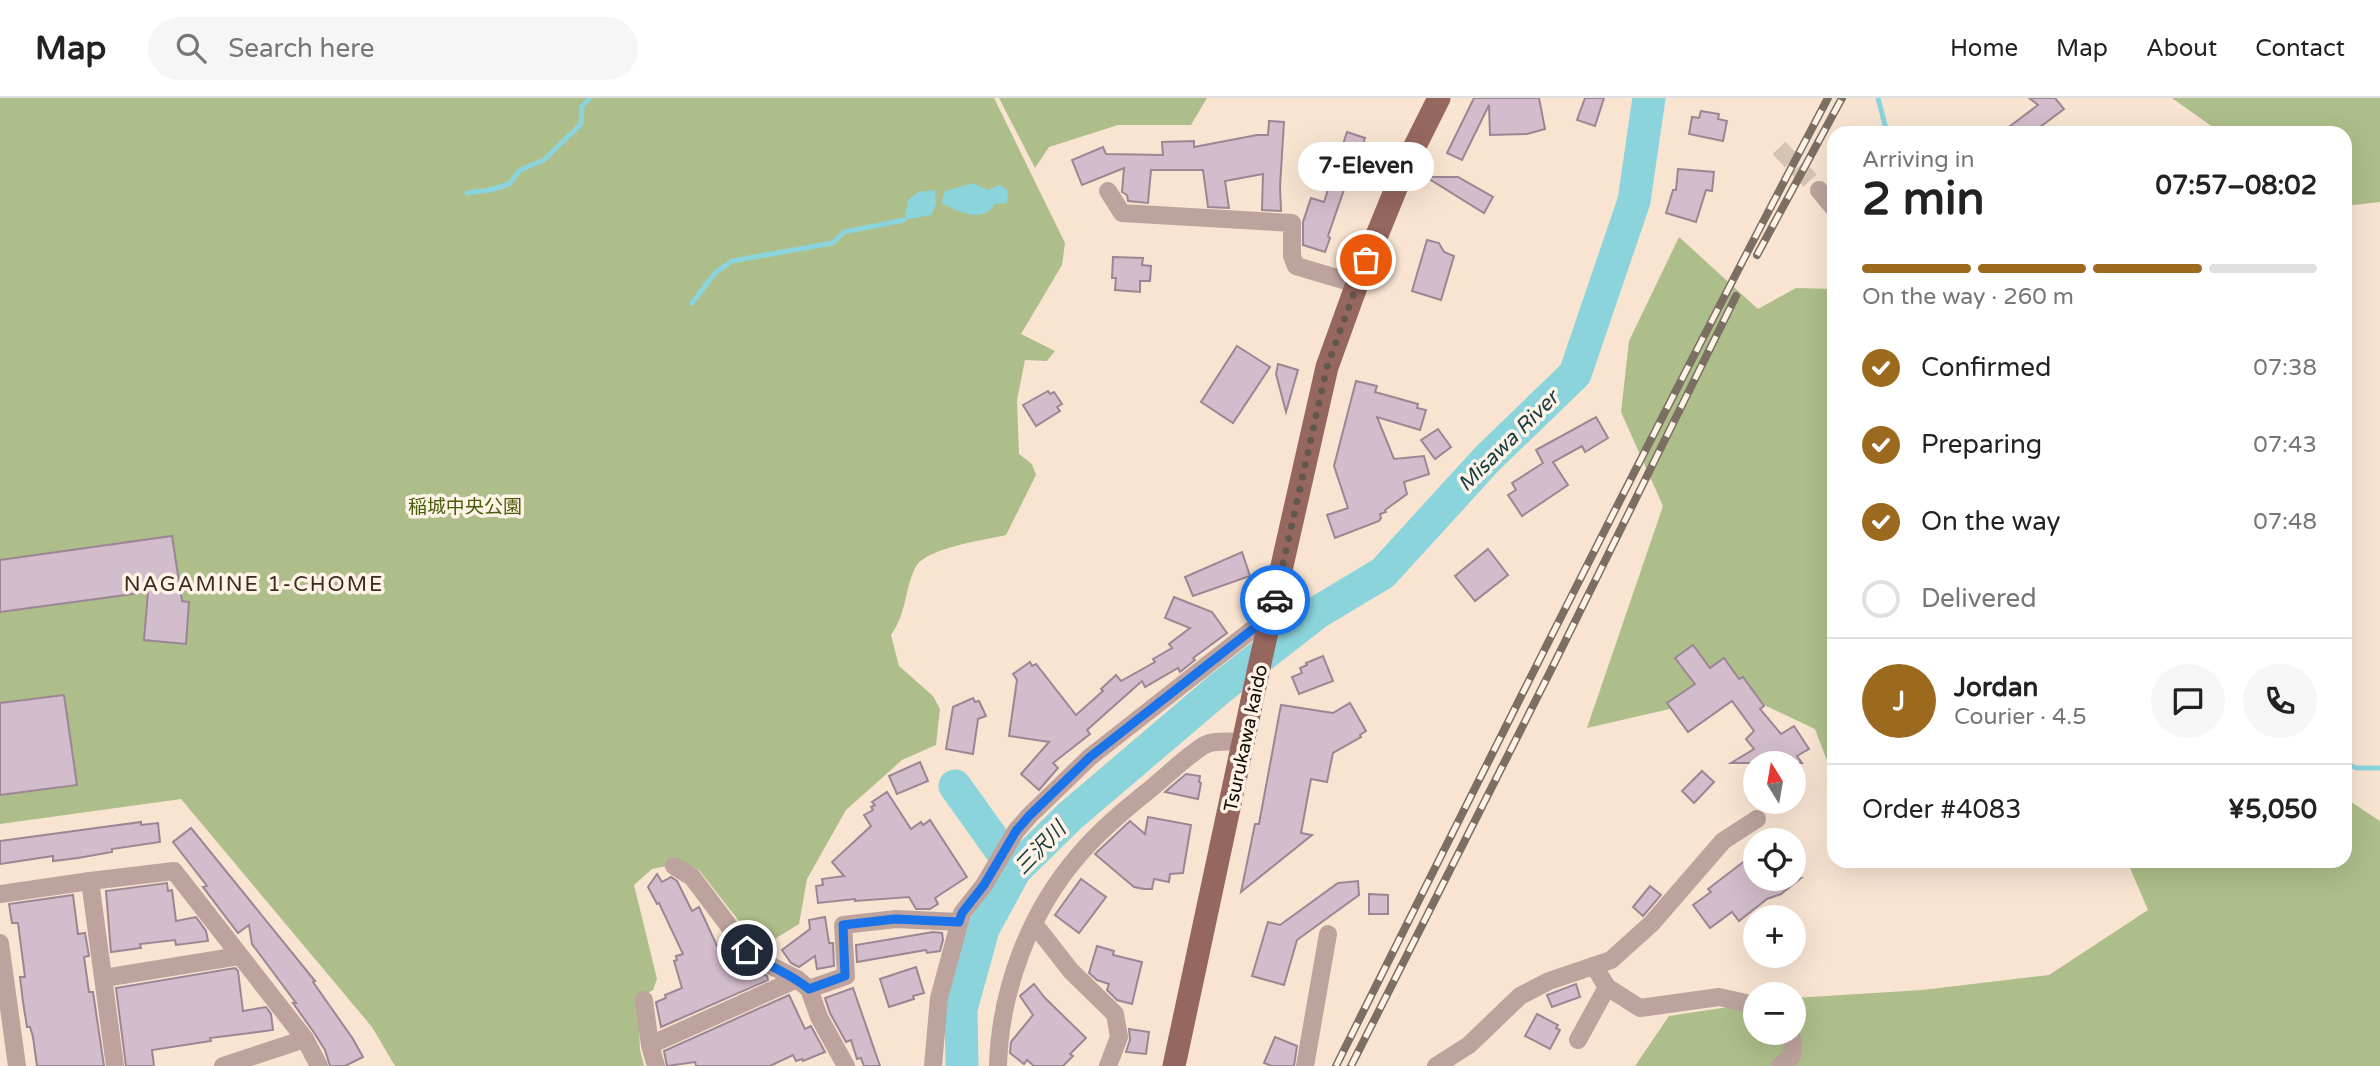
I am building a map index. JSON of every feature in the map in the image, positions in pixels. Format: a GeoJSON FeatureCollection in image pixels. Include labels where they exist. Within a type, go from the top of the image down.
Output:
{"type":"FeatureCollection","features":[{"type":"Feature","properties":{"kind":"main road","name":"Tsurukawa kaido"},"geometry":{"type":"LineString","coordinates":[[1174,1066],[1260,663],[1327,367],[1357,284],[1406,164],[1439,98]]}},
{"type":"Feature","properties":{"kind":"street"},"geometry":{"type":"LineString","coordinates":[[1819,190],[1827,200]]}},
{"type":"Feature","properties":{"kind":"street"},"geometry":{"type":"LineString","coordinates":[[1108,191],[1122,213],[1292,223],[1292,256],[1296,266],[1357,284]]}},
{"type":"Feature","properties":{"kind":"street"},"geometry":{"type":"LineString","coordinates":[[933,1066],[939,998],[962,913],[1016,831],[1090,757],[1272,614]]}},
{"type":"Feature","properties":{"kind":"street"},"geometry":{"type":"LineString","coordinates":[[998,1066],[1010,981],[1052,893],[1077,857],[1110,822],[1207,744],[1244,742]]}},
{"type":"Feature","properties":{"kind":"street"},"geometry":{"type":"LineString","coordinates":[[1436,1066],[1469,1045],[1520,996],[1549,981],[1611,960],[1652,923],[1723,841],[1757,819]]}},
{"type":"Feature","properties":{"kind":"street"},"geometry":{"type":"LineString","coordinates":[[674,866],[692,877],[747,950],[756,958],[803,984],[846,1066]]}},
{"type":"Feature","properties":{"kind":"street"},"geometry":{"type":"LineString","coordinates":[[0,894],[174,871],[305,1038],[318,1066]]}},
{"type":"Feature","properties":{"kind":"street"},"geometry":{"type":"LineString","coordinates":[[90,881],[115,1066]]}},
{"type":"Feature","properties":{"kind":"street"},"geometry":{"type":"LineString","coordinates":[[650,1045],[803,984],[845,976],[843,925],[895,919],[959,922]]}},
{"type":"Feature","properties":{"kind":"street"},"geometry":{"type":"LineString","coordinates":[[1035,925],[1071,971],[1115,1014],[1119,1037],[1108,1066]]}},
{"type":"Feature","properties":{"kind":"street"},"geometry":{"type":"LineString","coordinates":[[1305,1066],[1328,934]]}},
{"type":"Feature","properties":{"kind":"street"},"geometry":{"type":"LineString","coordinates":[[0,943],[17,1066]]}},
{"type":"Feature","properties":{"kind":"street"},"geometry":{"type":"LineString","coordinates":[[104,978],[239,956]]}},
{"type":"Feature","properties":{"kind":"street"},"geometry":{"type":"LineString","coordinates":[[1594,966],[1607,987],[1640,1008],[1718,997],[1743,1002]]}},
{"type":"Feature","properties":{"kind":"street"},"geometry":{"type":"LineString","coordinates":[[1578,1040],[1607,987]]}},
{"type":"Feature","properties":{"kind":"street"},"geometry":{"type":"LineString","coordinates":[[644,999],[650,1045],[656,1066]]}},
{"type":"Feature","properties":{"kind":"street"},"geometry":{"type":"LineString","coordinates":[[223,1066],[305,1038]]}},
{"type":"Feature","properties":{"kind":"street"},"geometry":{"type":"LineString","coordinates":[[1780,1066],[1792,1056],[1793,1045]]}},
{"type":"Feature","properties":{"kind":"green space","name":"稲城中央公園"},"geometry":{"type":"Polygon","coordinates":[[[0,98],[994,98],[1065,243],[1062,265],[1021,334],[1055,351],[1047,361],[1025,360],[1017,400],[1019,454],[1032,464],[1036,475],[1006,535],[942,550],[921,561],[915,568],[903,610],[891,635],[899,666],[933,696],[940,709],[936,745],[902,760],[846,810],[807,879],[799,924],[760,948],[699,870],[682,863],[652,869],[634,885],[657,979],[653,990],[638,999],[640,1050],[644,1066],[395,1066],[372,1027],[181,799],[0,824],[0,98]]]}},
{"type":"Feature","properties":{"kind":"green space"},"geometry":{"type":"Polygon","coordinates":[[[999,98],[1207,98],[1191,125],[1118,125],[1049,147],[1035,168],[999,98]]]}},
{"type":"Feature","properties":{"kind":"green space"},"geometry":{"type":"Polygon","coordinates":[[[2172,98],[2380,98],[2380,202],[2352,205],[2352,126],[2211,126],[2172,98]]]}},
{"type":"Feature","properties":{"kind":"green space"},"geometry":{"type":"Polygon","coordinates":[[[1679,237],[1758,309],[1796,288],[1827,289],[1827,761],[1815,729],[1739,693],[1587,728],[1663,506],[1621,412],[1629,341],[1679,237]]]}},
{"type":"Feature","properties":{"kind":"green space"},"geometry":{"type":"Polygon","coordinates":[[[2352,803],[2380,821],[2380,1066],[1635,1066],[1669,1016],[1743,1005],[1743,1045],[1806,1045],[1806,997],[1922,990],[2049,975],[2148,910],[2130,868],[2352,868],[2352,803]]]}},
{"type":"Feature","properties":{"kind":"water"},"geometry":{"type":"Polygon","coordinates":[[[973,183],[987,190],[1000,185],[1008,190],[1007,203],[995,204],[990,210],[977,215],[941,203],[945,191],[973,183]]]}},
{"type":"Feature","properties":{"kind":"water"},"geometry":{"type":"Polygon","coordinates":[[[935,190],[936,204],[931,215],[904,220],[908,200],[918,192],[935,190]]]}},
{"type":"Feature","properties":{"kind":"building"},"geometry":{"type":"Polygon","coordinates":[[[1474,98],[1539,98],[1545,129],[1527,134],[1490,135],[1489,105],[1462,160],[1447,153],[1474,98]]]}},
{"type":"Feature","properties":{"kind":"building"},"geometry":{"type":"Polygon","coordinates":[[[1585,98],[1604,98],[1595,126],[1577,120],[1585,98]]]}},
{"type":"Feature","properties":{"kind":"building"},"geometry":{"type":"Polygon","coordinates":[[[2029,98],[2055,98],[2064,109],[2041,126],[2010,126],[2038,105],[2029,98]]]}},
{"type":"Feature","properties":{"kind":"building"},"geometry":{"type":"Polygon","coordinates":[[[1701,111],[1719,114],[1718,119],[1727,121],[1723,141],[1689,134],[1692,117],[1699,118],[1701,111]]]}},
{"type":"Feature","properties":{"kind":"building"},"geometry":{"type":"Polygon","coordinates":[[[1269,121],[1284,122],[1281,211],[1262,210],[1263,174],[1225,181],[1229,208],[1208,207],[1203,170],[1151,170],[1148,203],[1128,201],[1127,195],[1122,192],[1124,168],[1082,185],[1072,160],[1103,147],[1106,154],[1163,155],[1162,142],[1194,141],[1194,147],[1268,135],[1269,121]]]}},
{"type":"Feature","properties":{"kind":"building"},"geometry":{"type":"Polygon","coordinates":[[[1347,132],[1365,138],[1359,156],[1364,158],[1354,186],[1346,184],[1325,252],[1303,245],[1303,222],[1311,198],[1324,202],[1347,132]]]}},
{"type":"Feature","properties":{"kind":"building"},"geometry":{"type":"Polygon","coordinates":[[[1678,169],[1714,172],[1712,191],[1706,190],[1696,222],[1666,213],[1673,190],[1676,190],[1678,169]]]}},
{"type":"Feature","properties":{"kind":"building"},"geometry":{"type":"Polygon","coordinates":[[[1426,177],[1458,177],[1493,197],[1484,213],[1426,177]]]}},
{"type":"Feature","properties":{"kind":"building"},"geometry":{"type":"Polygon","coordinates":[[[1427,240],[1439,243],[1444,252],[1454,256],[1441,300],[1412,291],[1427,240]]]}},
{"type":"Feature","properties":{"kind":"building"},"geometry":{"type":"Polygon","coordinates":[[[1113,257],[1143,258],[1142,265],[1151,266],[1150,281],[1140,281],[1140,292],[1115,290],[1116,278],[1112,278],[1113,257]]]}},
{"type":"Feature","properties":{"kind":"building"},"geometry":{"type":"Polygon","coordinates":[[[1237,346],[1270,367],[1233,423],[1201,402],[1237,346]]]}},
{"type":"Feature","properties":{"kind":"building"},"geometry":{"type":"Polygon","coordinates":[[[1278,364],[1298,370],[1286,412],[1276,374],[1278,364]]]}},
{"type":"Feature","properties":{"kind":"building"},"geometry":{"type":"Polygon","coordinates":[[[1356,381],[1377,386],[1375,392],[1418,404],[1417,408],[1426,410],[1420,430],[1377,417],[1394,459],[1424,456],[1429,474],[1404,482],[1407,494],[1380,514],[1379,521],[1335,538],[1327,515],[1348,508],[1334,466],[1356,381]]]}},
{"type":"Feature","properties":{"kind":"building"},"geometry":{"type":"Polygon","coordinates":[[[1048,391],[1050,394],[1054,392],[1062,404],[1057,407],[1060,411],[1036,426],[1023,405],[1048,391]]]}},
{"type":"Feature","properties":{"kind":"building"},"geometry":{"type":"Polygon","coordinates":[[[1596,417],[1608,438],[1585,452],[1582,446],[1553,462],[1568,485],[1522,516],[1508,495],[1516,490],[1512,483],[1543,463],[1536,450],[1596,417]]]}},
{"type":"Feature","properties":{"kind":"building"},"geometry":{"type":"Polygon","coordinates":[[[1438,429],[1451,447],[1435,459],[1421,440],[1438,429]]]}},
{"type":"Feature","properties":{"kind":"building"},"geometry":{"type":"Polygon","coordinates":[[[172,536],[182,601],[189,602],[186,644],[144,640],[148,592],[0,612],[0,560],[172,536]]]}},
{"type":"Feature","properties":{"kind":"building"},"geometry":{"type":"Polygon","coordinates":[[[1488,549],[1508,575],[1475,601],[1455,576],[1488,549]]]}},
{"type":"Feature","properties":{"kind":"building"},"geometry":{"type":"Polygon","coordinates":[[[1242,552],[1250,576],[1193,596],[1185,577],[1242,552]]]}},
{"type":"Feature","properties":{"kind":"building"},"geometry":{"type":"Polygon","coordinates":[[[1174,597],[1212,612],[1227,633],[1193,658],[1195,660],[1180,672],[1178,668],[1145,687],[1142,681],[1087,730],[1090,734],[1053,763],[1058,768],[1039,790],[1021,774],[1049,742],[1009,736],[1017,680],[1013,674],[1030,662],[1032,666],[1036,664],[1076,715],[1103,691],[1101,689],[1116,675],[1121,681],[1155,662],[1153,659],[1172,648],[1169,644],[1190,628],[1165,618],[1174,597]]]}},
{"type":"Feature","properties":{"kind":"building"},"geometry":{"type":"Polygon","coordinates":[[[1693,645],[1710,668],[1724,658],[1739,679],[1743,677],[1764,706],[1760,709],[1781,734],[1794,726],[1809,749],[1751,751],[1754,749],[1746,739],[1754,731],[1732,701],[1688,732],[1667,703],[1695,684],[1675,658],[1693,645]]]}},
{"type":"Feature","properties":{"kind":"building"},"geometry":{"type":"Polygon","coordinates":[[[1323,656],[1333,681],[1299,694],[1292,677],[1302,673],[1300,668],[1307,665],[1306,663],[1323,656]]]}},
{"type":"Feature","properties":{"kind":"building"},"geometry":{"type":"Polygon","coordinates":[[[64,695],[77,785],[0,795],[0,703],[64,695]]]}},
{"type":"Feature","properties":{"kind":"building"},"geometry":{"type":"Polygon","coordinates":[[[973,698],[975,702],[979,701],[986,716],[978,719],[973,754],[946,749],[953,707],[973,698]]]}},
{"type":"Feature","properties":{"kind":"building"},"geometry":{"type":"Polygon","coordinates":[[[1350,703],[1366,731],[1361,737],[1333,753],[1327,782],[1311,779],[1301,833],[1312,835],[1241,892],[1255,824],[1259,824],[1281,705],[1333,713],[1350,703]]]}},
{"type":"Feature","properties":{"kind":"building"},"geometry":{"type":"Polygon","coordinates":[[[1743,756],[1743,763],[1731,763],[1743,756]]]}},
{"type":"Feature","properties":{"kind":"building"},"geometry":{"type":"Polygon","coordinates":[[[920,762],[928,781],[897,794],[889,776],[920,762]]]}},
{"type":"Feature","properties":{"kind":"building"},"geometry":{"type":"Polygon","coordinates":[[[1702,771],[1714,782],[1694,803],[1682,791],[1702,771]]]}},
{"type":"Feature","properties":{"kind":"building"},"geometry":{"type":"Polygon","coordinates":[[[1186,774],[1200,776],[1198,799],[1165,792],[1186,774]]]}},
{"type":"Feature","properties":{"kind":"building"},"geometry":{"type":"Polygon","coordinates":[[[887,792],[911,829],[930,820],[967,877],[935,898],[938,904],[930,909],[916,909],[909,897],[818,903],[816,886],[823,885],[822,879],[844,876],[832,862],[871,826],[864,815],[873,810],[871,807],[875,805],[872,802],[887,792]]]}},
{"type":"Feature","properties":{"kind":"building"},"geometry":{"type":"Polygon","coordinates":[[[1148,817],[1191,825],[1183,873],[1170,874],[1169,882],[1154,879],[1152,889],[1144,889],[1134,887],[1095,854],[1130,821],[1145,834],[1148,817]]]}},
{"type":"Feature","properties":{"kind":"building"},"geometry":{"type":"Polygon","coordinates":[[[141,822],[141,825],[158,823],[160,842],[112,849],[112,852],[78,858],[53,861],[53,856],[0,864],[0,841],[141,822]]]}},
{"type":"Feature","properties":{"kind":"building"},"geometry":{"type":"Polygon","coordinates":[[[191,828],[315,981],[313,982],[363,1057],[345,1066],[330,1066],[325,1050],[293,1003],[296,1003],[252,944],[249,925],[238,933],[173,842],[191,828]]]}},
{"type":"Feature","properties":{"kind":"building"},"geometry":{"type":"Polygon","coordinates":[[[1743,862],[1743,891],[1785,891],[1759,905],[1743,905],[1743,918],[1739,921],[1732,912],[1710,928],[1693,905],[1711,892],[1708,889],[1743,862]]]}},
{"type":"Feature","properties":{"kind":"building"},"geometry":{"type":"Polygon","coordinates":[[[657,874],[662,882],[671,877],[677,881],[692,911],[699,907],[717,946],[724,944],[734,968],[745,964],[767,976],[768,980],[661,1027],[656,1002],[682,988],[674,961],[677,960],[676,956],[683,954],[659,903],[657,904],[648,887],[657,874]]]}},
{"type":"Feature","properties":{"kind":"building"},"geometry":{"type":"Polygon","coordinates":[[[1081,879],[1106,897],[1079,933],[1055,915],[1081,879]]]}},
{"type":"Feature","properties":{"kind":"building"},"geometry":{"type":"Polygon","coordinates":[[[1358,881],[1359,895],[1297,940],[1284,985],[1252,976],[1268,922],[1280,925],[1338,883],[1358,881]]]}},
{"type":"Feature","properties":{"kind":"building"},"geometry":{"type":"Polygon","coordinates":[[[167,883],[168,891],[172,890],[176,921],[196,917],[206,931],[208,941],[176,945],[175,940],[140,944],[141,948],[111,952],[106,891],[167,883]]]}},
{"type":"Feature","properties":{"kind":"building"},"geometry":{"type":"Polygon","coordinates":[[[1650,886],[1661,895],[1643,916],[1633,907],[1650,886]]]}},
{"type":"Feature","properties":{"kind":"building"},"geometry":{"type":"Polygon","coordinates":[[[1369,894],[1388,895],[1388,914],[1369,914],[1369,894]]]}},
{"type":"Feature","properties":{"kind":"building"},"geometry":{"type":"Polygon","coordinates":[[[73,895],[78,934],[85,933],[89,956],[84,957],[89,992],[93,992],[104,1066],[37,1066],[33,1037],[30,1027],[27,1027],[23,1002],[20,977],[25,977],[18,923],[12,923],[9,904],[73,895]]]}},
{"type":"Feature","properties":{"kind":"building"},"geometry":{"type":"Polygon","coordinates":[[[825,917],[829,943],[833,943],[834,966],[817,969],[815,956],[799,967],[791,963],[782,950],[810,929],[809,920],[825,917]]]}},
{"type":"Feature","properties":{"kind":"building"},"geometry":{"type":"Polygon","coordinates":[[[933,932],[942,933],[940,951],[927,953],[926,950],[857,962],[856,945],[933,932]]]}},
{"type":"Feature","properties":{"kind":"building"},"geometry":{"type":"Polygon","coordinates":[[[1097,946],[1114,951],[1113,955],[1142,962],[1132,1004],[1117,1000],[1107,990],[1109,984],[1097,980],[1089,973],[1097,946]]]}},
{"type":"Feature","properties":{"kind":"building"},"geometry":{"type":"Polygon","coordinates":[[[916,967],[924,993],[889,1007],[880,979],[916,967]]]}},
{"type":"Feature","properties":{"kind":"building"},"geometry":{"type":"Polygon","coordinates":[[[235,968],[238,971],[243,1011],[266,1007],[271,1014],[273,1030],[210,1038],[211,1041],[152,1050],[154,1066],[126,1066],[116,988],[235,968]]]}},
{"type":"Feature","properties":{"kind":"building"},"geometry":{"type":"Polygon","coordinates":[[[1034,984],[1086,1038],[1070,1054],[1073,1056],[1063,1066],[1034,1066],[1027,1060],[1024,1064],[1010,1053],[1011,1042],[1033,1015],[1020,996],[1034,984]]]}},
{"type":"Feature","properties":{"kind":"building"},"geometry":{"type":"Polygon","coordinates":[[[1576,984],[1580,997],[1552,1007],[1547,995],[1576,984]]]}},
{"type":"Feature","properties":{"kind":"building"},"geometry":{"type":"Polygon","coordinates":[[[853,988],[880,1066],[864,1066],[861,1058],[857,1059],[851,1040],[846,1042],[830,1013],[825,998],[853,988]]]}},
{"type":"Feature","properties":{"kind":"building"},"geometry":{"type":"Polygon","coordinates":[[[789,995],[805,1029],[811,1026],[825,1052],[803,1061],[796,1061],[793,1055],[770,1066],[696,1066],[695,1062],[667,1066],[664,1051],[789,995]]]}},
{"type":"Feature","properties":{"kind":"building"},"geometry":{"type":"Polygon","coordinates":[[[1537,1014],[1558,1025],[1556,1028],[1560,1030],[1550,1049],[1525,1036],[1537,1014]]]}},
{"type":"Feature","properties":{"kind":"building"},"geometry":{"type":"Polygon","coordinates":[[[1129,1029],[1149,1032],[1146,1054],[1126,1052],[1130,1040],[1129,1029]]]}},
{"type":"Feature","properties":{"kind":"building"},"geometry":{"type":"Polygon","coordinates":[[[1275,1037],[1297,1046],[1294,1066],[1272,1066],[1264,1063],[1275,1037]]]}},
{"type":"Feature","properties":{"kind":"waterway"},"geometry":{"type":"LineString","coordinates":[[467,193],[509,184],[520,170],[544,160],[581,124],[582,106],[590,98]]}},
{"type":"Feature","properties":{"kind":"waterway","name":"Misawa River"},"geometry":{"type":"LineString","coordinates":[[962,1066],[961,1009],[983,929],[1015,870],[1070,816],[1219,689],[1318,612],[1383,573],[1487,459],[1575,374],[1634,201],[1649,98]]}},
{"type":"Feature","properties":{"kind":"waterway"},"geometry":{"type":"LineString","coordinates":[[1878,98],[1885,126]]}},
{"type":"Feature","properties":{"kind":"waterway"},"geometry":{"type":"LineString","coordinates":[[692,303],[715,273],[732,261],[833,243],[844,232],[904,220]]}},
{"type":"Feature","properties":{"kind":"waterway"},"geometry":{"type":"LineString","coordinates":[[2352,766],[2380,768]]}},
{"type":"Feature","properties":{"kind":"waterway","name":"三沢川"},"geometry":{"type":"LineString","coordinates":[[955,786],[1015,870]]}},
{"type":"Feature","properties":{"kind":"tunnel"},"geometry":{"type":"LineString","coordinates":[[1779,148],[1819,190]]}},
{"type":"Feature","properties":{"kind":"railway"},"geometry":{"type":"LineString","coordinates":[[1336,1066],[1641,459],[1828,98]]}},
{"type":"Feature","properties":{"kind":"railway"},"geometry":{"type":"LineString","coordinates":[[1757,255],[1842,98]]}},
{"type":"Feature","properties":{"kind":"railway"},"geometry":{"type":"LineString","coordinates":[[1351,1066],[1736,296]]}},
{"type":"Feature","properties":{"kind":"way so far"},"geometry":{"type":"LineString","coordinates":[[1275,600],[1327,367],[1366,260]]}},
{"type":"Feature","properties":{"kind":"place","name":"7-Eleven"},"geometry":{"type":"Point","coordinates":[1366,260]}},
{"type":"Feature","properties":{"kind":"district","name":"NAGAMINE 1-CHOME"},"geometry":{"type":"Point","coordinates":[254,584]}},
{"type":"Feature","properties":{"kind":"route"},"geometry":{"type":"LineString","coordinates":[[747,950],[809,989],[845,976],[843,925],[895,919],[959,922],[962,913],[984,885],[1016,831],[1029,816],[1090,757],[1272,614],[1275,600]]}}]}
